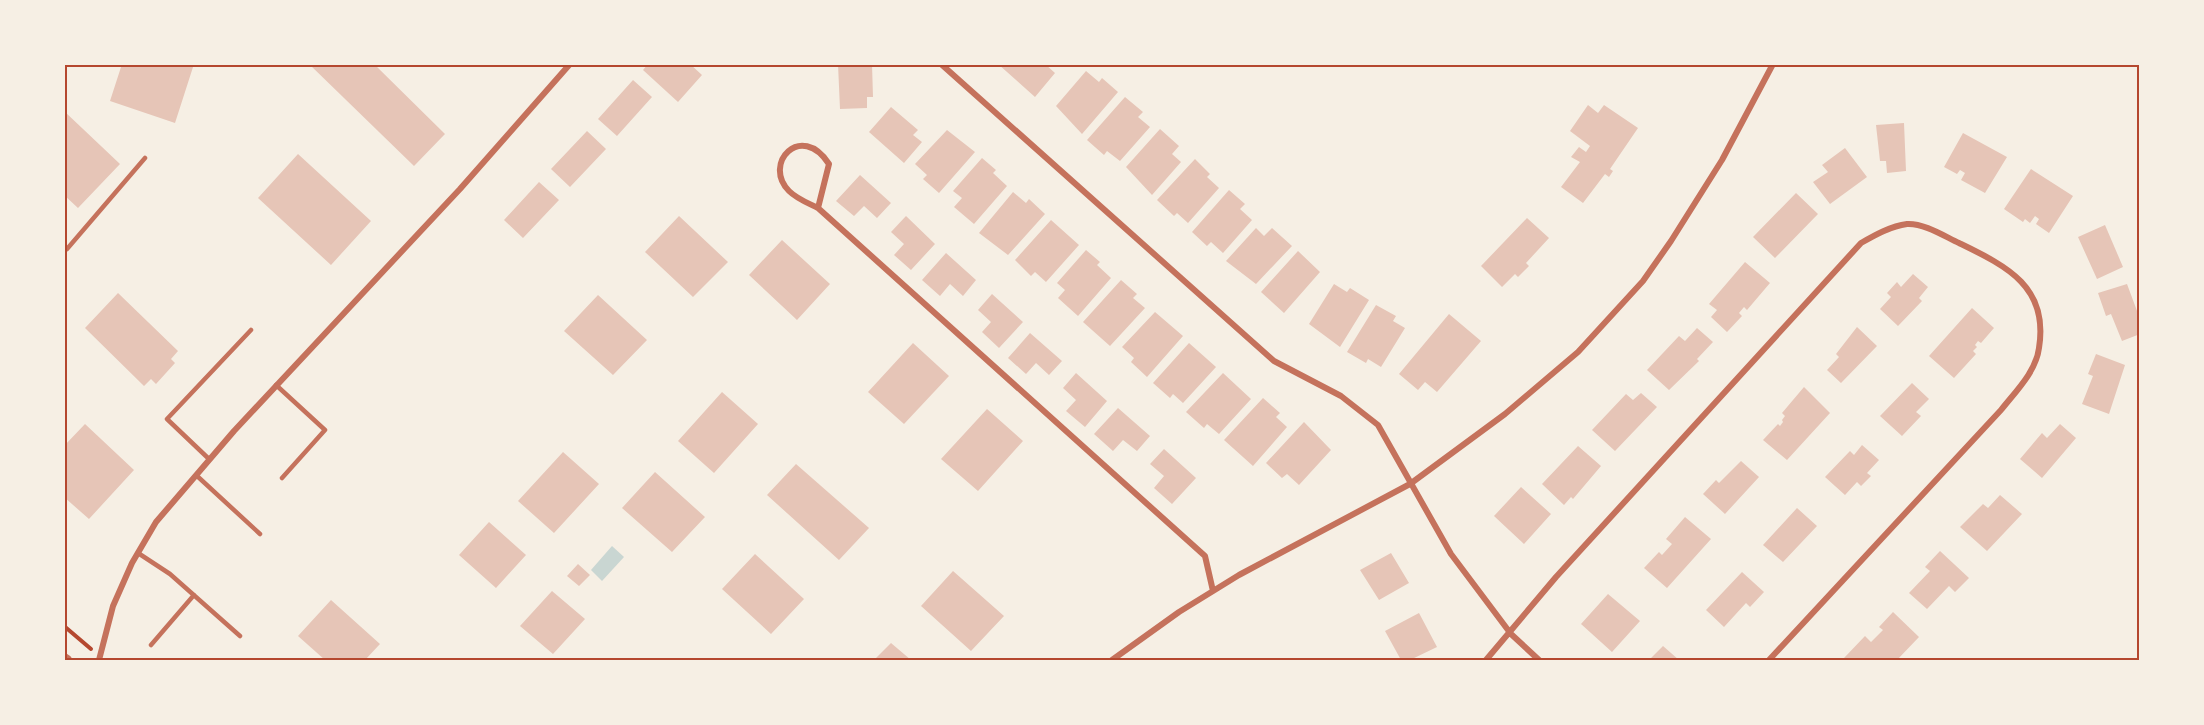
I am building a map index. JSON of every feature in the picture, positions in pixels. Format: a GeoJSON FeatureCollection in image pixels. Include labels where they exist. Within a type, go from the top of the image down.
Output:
{"type":"FeatureCollection","features":[{"type":"Feature","properties":{"kind":"street"},"geometry":{"type":"LineString","coordinates":[[99,658],[113,606],[138,553],[156,522],[209,459],[460,189],[570,64]]}},
{"type":"Feature","properties":{"kind":"street"},"geometry":{"type":"LineString","coordinates":[[941,64],[1274,361],[1341,396],[1378,425],[1451,554],[1511,634],[1539,660]]}},
{"type":"Feature","properties":{"kind":"street"},"geometry":{"type":"LineString","coordinates":[[1112,660],[1179,612],[1214,591],[1410,484],[1505,414],[1578,352],[1642,281],[1722,160],[1773,64]]}},
{"type":"Feature","properties":{"kind":"street"},"geometry":{"type":"LineString","coordinates":[[818,207],[829,164],[815,148],[805,144],[795,146],[787,152],[780,164],[780,178],[789,190],[818,207],[1205,556],[1214,591]]}},
{"type":"Feature","properties":{"kind":"street"},"geometry":{"type":"LineString","coordinates":[[1486,660],[1511,634],[1556,577],[1861,243],[1882,231],[1909,224],[1936,231],[1999,263],[2019,277],[2034,298],[2041,325],[2039,351],[2030,373],[2001,410],[1769,660]]}},
{"type":"Feature","properties":{"kind":"lane"},"geometry":{"type":"LineString","coordinates":[[67,249],[145,158]]}},
{"type":"Feature","properties":{"kind":"lane"},"geometry":{"type":"LineString","coordinates":[[209,459],[167,419],[251,330]]}},
{"type":"Feature","properties":{"kind":"lane"},"geometry":{"type":"LineString","coordinates":[[276,386],[325,430],[282,478]]}},
{"type":"Feature","properties":{"kind":"lane"},"geometry":{"type":"LineString","coordinates":[[196,475],[260,534]]}},
{"type":"Feature","properties":{"kind":"lane"},"geometry":{"type":"LineString","coordinates":[[138,553],[170,574],[240,636]]}},
{"type":"Feature","properties":{"kind":"lane"},"geometry":{"type":"LineString","coordinates":[[151,645],[194,595]]}},
{"type":"Feature","properties":{"kind":"path"},"geometry":{"type":"LineString","coordinates":[[64,626],[99,658]]}},
{"type":"Feature","properties":{"kind":"shaded area"},"geometry":{"type":"Polygon","coordinates":[[[612,546],[624,557],[602,581],[591,570],[612,546]]]}},
{"type":"Feature","properties":{"kind":"building"},"geometry":{"type":"Polygon","coordinates":[[[122,64],[194,64],[175,123],[110,101],[122,64]]]}},
{"type":"Feature","properties":{"kind":"building"},"geometry":{"type":"Polygon","coordinates":[[[309,64],[374,64],[445,134],[414,166],[309,64]]]}},
{"type":"Feature","properties":{"kind":"building"},"geometry":{"type":"Polygon","coordinates":[[[648,64],[690,64],[702,75],[678,102],[643,70],[648,64]]]}},
{"type":"Feature","properties":{"kind":"building"},"geometry":{"type":"Polygon","coordinates":[[[838,64],[872,64],[873,97],[867,97],[867,108],[840,109],[838,64]]]}},
{"type":"Feature","properties":{"kind":"building"},"geometry":{"type":"Polygon","coordinates":[[[998,64],[1045,64],[1055,73],[1035,97],[998,64]]]}},
{"type":"Feature","properties":{"kind":"building"},"geometry":{"type":"Polygon","coordinates":[[[1086,71],[1099,82],[1102,78],[1118,92],[1082,134],[1056,106],[1086,71]]]}},
{"type":"Feature","properties":{"kind":"building"},"geometry":{"type":"Polygon","coordinates":[[[633,80],[652,97],[617,136],[598,119],[633,80]]]}},
{"type":"Feature","properties":{"kind":"building"},"geometry":{"type":"Polygon","coordinates":[[[1125,97],[1143,112],[1138,117],[1150,127],[1120,161],[1107,151],[1104,155],[1087,140],[1125,97]]]}},
{"type":"Feature","properties":{"kind":"building"},"geometry":{"type":"Polygon","coordinates":[[[1588,105],[1598,113],[1604,105],[1638,128],[1610,169],[1613,171],[1609,177],[1605,174],[1583,203],[1561,187],[1580,162],[1571,157],[1579,147],[1586,152],[1590,146],[1570,131],[1588,105]]]}},
{"type":"Feature","properties":{"kind":"building"},"geometry":{"type":"Polygon","coordinates":[[[891,107],[918,130],[913,135],[922,142],[904,163],[869,132],[891,107]]]}},
{"type":"Feature","properties":{"kind":"building"},"geometry":{"type":"Polygon","coordinates":[[[64,111],[120,164],[78,208],[64,195],[64,111]]]}},
{"type":"Feature","properties":{"kind":"building"},"geometry":{"type":"Polygon","coordinates":[[[1904,123],[1906,171],[1887,173],[1886,161],[1880,161],[1876,125],[1904,123]]]}},
{"type":"Feature","properties":{"kind":"building"},"geometry":{"type":"Polygon","coordinates":[[[1160,129],[1179,146],[1172,154],[1181,162],[1152,195],[1126,167],[1160,129]]]}},
{"type":"Feature","properties":{"kind":"building"},"geometry":{"type":"Polygon","coordinates":[[[947,130],[975,152],[939,193],[923,179],[927,175],[915,164],[947,130]]]}},
{"type":"Feature","properties":{"kind":"building"},"geometry":{"type":"Polygon","coordinates":[[[587,131],[606,149],[570,187],[551,169],[587,131]]]}},
{"type":"Feature","properties":{"kind":"building"},"geometry":{"type":"Polygon","coordinates":[[[1963,133],[2007,157],[1985,193],[1961,180],[1965,173],[1960,170],[1957,174],[1944,167],[1963,133]]]}},
{"type":"Feature","properties":{"kind":"building"},"geometry":{"type":"Polygon","coordinates":[[[1845,148],[1867,177],[1830,204],[1813,182],[1828,172],[1822,165],[1845,148]]]}},
{"type":"Feature","properties":{"kind":"building"},"geometry":{"type":"Polygon","coordinates":[[[298,154],[371,221],[331,265],[258,198],[298,154]]]}},
{"type":"Feature","properties":{"kind":"building"},"geometry":{"type":"Polygon","coordinates":[[[982,158],[996,170],[993,173],[1007,186],[974,224],[954,207],[962,198],[953,191],[982,158]]]}},
{"type":"Feature","properties":{"kind":"building"},"geometry":{"type":"Polygon","coordinates":[[[1195,159],[1210,174],[1207,177],[1219,188],[1188,223],[1177,213],[1174,216],[1157,200],[1195,159]]]}},
{"type":"Feature","properties":{"kind":"building"},"geometry":{"type":"Polygon","coordinates":[[[2031,169],[2073,196],[2049,233],[2036,224],[2039,219],[2035,216],[2030,223],[2025,219],[2023,222],[2004,209],[2031,169]]]}},
{"type":"Feature","properties":{"kind":"building"},"geometry":{"type":"Polygon","coordinates":[[[860,175],[891,203],[877,218],[864,206],[854,216],[836,201],[860,175]]]}},
{"type":"Feature","properties":{"kind":"building"},"geometry":{"type":"Polygon","coordinates":[[[539,182],[559,200],[523,238],[504,220],[539,182]]]}},
{"type":"Feature","properties":{"kind":"building"},"geometry":{"type":"Polygon","coordinates":[[[1229,190],[1245,204],[1240,209],[1252,220],[1223,253],[1211,242],[1207,246],[1192,232],[1229,190]]]}},
{"type":"Feature","properties":{"kind":"building"},"geometry":{"type":"Polygon","coordinates":[[[1013,192],[1026,203],[1029,199],[1045,214],[1008,255],[979,233],[1013,192]]]}},
{"type":"Feature","properties":{"kind":"building"},"geometry":{"type":"Polygon","coordinates":[[[1796,193],[1818,214],[1775,258],[1753,237],[1796,193]]]}},
{"type":"Feature","properties":{"kind":"building"},"geometry":{"type":"Polygon","coordinates":[[[679,216],[728,262],[693,297],[645,252],[679,216]]]}},
{"type":"Feature","properties":{"kind":"building"},"geometry":{"type":"Polygon","coordinates":[[[906,216],[935,244],[911,270],[894,255],[904,244],[891,232],[906,216]]]}},
{"type":"Feature","properties":{"kind":"building"},"geometry":{"type":"Polygon","coordinates":[[[1527,218],[1549,238],[1526,263],[1529,266],[1518,277],[1515,274],[1502,287],[1481,266],[1527,218]]]}},
{"type":"Feature","properties":{"kind":"building"},"geometry":{"type":"Polygon","coordinates":[[[1051,220],[1079,245],[1046,282],[1035,272],[1031,276],[1015,260],[1051,220]]]}},
{"type":"Feature","properties":{"kind":"building"},"geometry":{"type":"Polygon","coordinates":[[[2105,225],[2123,267],[2097,279],[2078,237],[2105,225]]]}},
{"type":"Feature","properties":{"kind":"building"},"geometry":{"type":"Polygon","coordinates":[[[1256,228],[1264,236],[1272,228],[1292,246],[1256,284],[1226,261],[1256,228]]]}},
{"type":"Feature","properties":{"kind":"building"},"geometry":{"type":"Polygon","coordinates":[[[782,240],[830,284],[797,320],[749,275],[782,240]]]}},
{"type":"Feature","properties":{"kind":"building"},"geometry":{"type":"Polygon","coordinates":[[[1086,250],[1100,262],[1097,265],[1111,278],[1078,316],[1058,298],[1065,290],[1057,283],[1086,250]]]}},
{"type":"Feature","properties":{"kind":"building"},"geometry":{"type":"Polygon","coordinates":[[[1298,251],[1320,272],[1284,313],[1261,292],[1298,251]]]}},
{"type":"Feature","properties":{"kind":"building"},"geometry":{"type":"Polygon","coordinates":[[[946,253],[976,280],[963,296],[950,284],[940,296],[922,280],[946,253]]]}},
{"type":"Feature","properties":{"kind":"building"},"geometry":{"type":"Polygon","coordinates":[[[1745,262],[1770,283],[1747,310],[1744,307],[1739,313],[1742,316],[1727,332],[1711,317],[1717,310],[1709,304],[1745,262]]]}},
{"type":"Feature","properties":{"kind":"building"},"geometry":{"type":"Polygon","coordinates":[[[1913,274],[1928,287],[1919,298],[1922,301],[1898,326],[1880,309],[1891,297],[1887,293],[1897,282],[1901,287],[1913,274]]]}},
{"type":"Feature","properties":{"kind":"building"},"geometry":{"type":"Polygon","coordinates":[[[1121,280],[1137,294],[1133,298],[1145,308],[1110,346],[1083,322],[1121,280]]]}},
{"type":"Feature","properties":{"kind":"building"},"geometry":{"type":"Polygon","coordinates":[[[1334,284],[1347,292],[1350,288],[1369,300],[1340,347],[1309,324],[1334,284]]]}},
{"type":"Feature","properties":{"kind":"building"},"geometry":{"type":"Polygon","coordinates":[[[2127,284],[2140,319],[2140,334],[2122,341],[2111,314],[2106,316],[2098,293],[2127,284]]]}},
{"type":"Feature","properties":{"kind":"building"},"geometry":{"type":"Polygon","coordinates":[[[118,293],[178,351],[171,359],[175,363],[156,384],[151,379],[144,386],[85,328],[118,293]]]}},
{"type":"Feature","properties":{"kind":"building"},"geometry":{"type":"Polygon","coordinates":[[[992,294],[1023,322],[999,348],[982,332],[991,322],[978,310],[992,294]]]}},
{"type":"Feature","properties":{"kind":"building"},"geometry":{"type":"Polygon","coordinates":[[[598,295],[647,340],[613,375],[564,331],[598,295]]]}},
{"type":"Feature","properties":{"kind":"building"},"geometry":{"type":"Polygon","coordinates":[[[1376,305],[1396,316],[1393,321],[1405,328],[1381,367],[1368,359],[1366,363],[1347,352],[1376,305]]]}},
{"type":"Feature","properties":{"kind":"building"},"geometry":{"type":"Polygon","coordinates":[[[1972,308],[1994,328],[1981,343],[1978,341],[1973,351],[1976,354],[1954,378],[1929,356],[1972,308]]]}},
{"type":"Feature","properties":{"kind":"building"},"geometry":{"type":"Polygon","coordinates":[[[1155,312],[1183,336],[1147,377],[1131,362],[1134,358],[1122,347],[1155,312]]]}},
{"type":"Feature","properties":{"kind":"building"},"geometry":{"type":"Polygon","coordinates":[[[1449,314],[1481,341],[1437,392],[1425,382],[1418,390],[1399,374],[1449,314]]]}},
{"type":"Feature","properties":{"kind":"building"},"geometry":{"type":"Polygon","coordinates":[[[1857,327],[1877,346],[1841,383],[1827,370],[1839,357],[1836,354],[1857,327]]]}},
{"type":"Feature","properties":{"kind":"building"},"geometry":{"type":"Polygon","coordinates":[[[1697,328],[1713,342],[1697,359],[1699,361],[1669,390],[1647,370],[1679,336],[1685,341],[1697,328]]]}},
{"type":"Feature","properties":{"kind":"building"},"geometry":{"type":"Polygon","coordinates":[[[1030,333],[1062,361],[1049,375],[1036,363],[1026,374],[1008,358],[1030,333]]]}},
{"type":"Feature","properties":{"kind":"building"},"geometry":{"type":"Polygon","coordinates":[[[913,343],[949,376],[904,424],[868,392],[913,343]]]}},
{"type":"Feature","properties":{"kind":"building"},"geometry":{"type":"Polygon","coordinates":[[[1189,343],[1216,367],[1183,403],[1173,394],[1170,398],[1153,383],[1189,343]]]}},
{"type":"Feature","properties":{"kind":"building"},"geometry":{"type":"Polygon","coordinates":[[[2096,354],[2125,365],[2109,414],[2082,404],[2093,376],[2088,374],[2096,354]]]}},
{"type":"Feature","properties":{"kind":"building"},"geometry":{"type":"Polygon","coordinates":[[[1076,373],[1107,401],[1085,427],[1066,411],[1076,400],[1063,388],[1076,373]]]}},
{"type":"Feature","properties":{"kind":"building"},"geometry":{"type":"Polygon","coordinates":[[[1223,373],[1251,399],[1219,434],[1207,424],[1204,428],[1186,412],[1223,373]]]}},
{"type":"Feature","properties":{"kind":"building"},"geometry":{"type":"Polygon","coordinates":[[[1912,383],[1929,399],[1916,412],[1921,416],[1902,436],[1880,416],[1912,383]]]}},
{"type":"Feature","properties":{"kind":"building"},"geometry":{"type":"Polygon","coordinates":[[[1804,387],[1830,413],[1787,460],[1763,440],[1778,424],[1780,426],[1785,416],[1782,413],[1804,387]]]}},
{"type":"Feature","properties":{"kind":"building"},"geometry":{"type":"Polygon","coordinates":[[[722,392],[758,424],[714,473],[678,441],[722,392]]]}},
{"type":"Feature","properties":{"kind":"building"},"geometry":{"type":"Polygon","coordinates":[[[1641,393],[1657,407],[1615,451],[1592,430],[1626,394],[1633,400],[1641,393]]]}},
{"type":"Feature","properties":{"kind":"building"},"geometry":{"type":"Polygon","coordinates":[[[1263,398],[1280,413],[1276,417],[1287,427],[1253,466],[1224,440],[1263,398]]]}},
{"type":"Feature","properties":{"kind":"building"},"geometry":{"type":"Polygon","coordinates":[[[1118,408],[1150,436],[1137,451],[1123,440],[1113,451],[1094,434],[1118,408]]]}},
{"type":"Feature","properties":{"kind":"building"},"geometry":{"type":"Polygon","coordinates":[[[987,409],[1023,441],[978,491],[941,459],[987,409]]]}},
{"type":"Feature","properties":{"kind":"building"},"geometry":{"type":"Polygon","coordinates":[[[1304,422],[1331,450],[1299,485],[1287,474],[1282,478],[1266,463],[1304,422]]]}},
{"type":"Feature","properties":{"kind":"building"},"geometry":{"type":"Polygon","coordinates":[[[85,424],[134,470],[89,519],[64,497],[64,446],[85,424]]]}},
{"type":"Feature","properties":{"kind":"building"},"geometry":{"type":"Polygon","coordinates":[[[2060,424],[2076,438],[2042,478],[2020,459],[2042,433],[2047,438],[2060,424]]]}},
{"type":"Feature","properties":{"kind":"building"},"geometry":{"type":"Polygon","coordinates":[[[1862,445],[1879,460],[1867,473],[1871,476],[1861,486],[1857,482],[1845,495],[1825,477],[1850,451],[1854,455],[1862,445]]]}},
{"type":"Feature","properties":{"kind":"building"},"geometry":{"type":"Polygon","coordinates":[[[1578,446],[1601,466],[1573,499],[1571,497],[1564,505],[1542,484],[1578,446]]]}},
{"type":"Feature","properties":{"kind":"building"},"geometry":{"type":"Polygon","coordinates":[[[1164,449],[1196,478],[1172,504],[1154,488],[1164,476],[1150,464],[1164,449]]]}},
{"type":"Feature","properties":{"kind":"building"},"geometry":{"type":"Polygon","coordinates":[[[563,452],[599,484],[554,533],[518,501],[563,452]]]}},
{"type":"Feature","properties":{"kind":"building"},"geometry":{"type":"Polygon","coordinates":[[[1741,461],[1759,477],[1725,514],[1703,494],[1716,480],[1719,483],[1741,461]]]}},
{"type":"Feature","properties":{"kind":"building"},"geometry":{"type":"Polygon","coordinates":[[[796,464],[869,528],[839,560],[767,495],[796,464]]]}},
{"type":"Feature","properties":{"kind":"building"},"geometry":{"type":"Polygon","coordinates":[[[655,472],[705,517],[672,552],[622,508],[655,472]]]}},
{"type":"Feature","properties":{"kind":"building"},"geometry":{"type":"Polygon","coordinates":[[[1521,487],[1551,514],[1524,544],[1494,516],[1521,487]]]}},
{"type":"Feature","properties":{"kind":"building"},"geometry":{"type":"Polygon","coordinates":[[[2000,495],[2022,514],[1987,551],[1960,527],[1983,504],[1988,508],[2000,495]]]}},
{"type":"Feature","properties":{"kind":"building"},"geometry":{"type":"Polygon","coordinates":[[[1797,508],[1817,526],[1783,562],[1763,545],[1797,508]]]}},
{"type":"Feature","properties":{"kind":"building"},"geometry":{"type":"Polygon","coordinates":[[[1685,517],[1711,539],[1667,588],[1644,568],[1659,552],[1662,555],[1672,544],[1666,539],[1685,517]]]}},
{"type":"Feature","properties":{"kind":"building"},"geometry":{"type":"Polygon","coordinates":[[[489,522],[526,555],[496,588],[459,555],[489,522]]]}},
{"type":"Feature","properties":{"kind":"building"},"geometry":{"type":"Polygon","coordinates":[[[1940,551],[1969,578],[1955,592],[1949,586],[1927,609],[1909,593],[1930,571],[1925,567],[1940,551]]]}},
{"type":"Feature","properties":{"kind":"building"},"geometry":{"type":"Polygon","coordinates":[[[1391,553],[1409,583],[1379,600],[1360,570],[1391,553]]]}},
{"type":"Feature","properties":{"kind":"building"},"geometry":{"type":"Polygon","coordinates":[[[755,554],[804,599],[771,634],[722,589],[755,554]]]}},
{"type":"Feature","properties":{"kind":"building"},"geometry":{"type":"Polygon","coordinates":[[[578,564],[590,575],[579,586],[567,576],[578,564]]]}},
{"type":"Feature","properties":{"kind":"building"},"geometry":{"type":"Polygon","coordinates":[[[953,571],[1004,616],[971,651],[921,606],[953,571]]]}},
{"type":"Feature","properties":{"kind":"building"},"geometry":{"type":"Polygon","coordinates":[[[1742,572],[1764,592],[1750,607],[1746,603],[1724,627],[1706,610],[1742,572]]]}},
{"type":"Feature","properties":{"kind":"building"},"geometry":{"type":"Polygon","coordinates":[[[552,591],[585,619],[553,654],[520,626],[552,591]]]}},
{"type":"Feature","properties":{"kind":"building"},"geometry":{"type":"Polygon","coordinates":[[[1608,594],[1640,621],[1612,652],[1581,624],[1608,594]]]}},
{"type":"Feature","properties":{"kind":"building"},"geometry":{"type":"Polygon","coordinates":[[[331,600],[380,644],[365,660],[325,660],[298,636],[331,600]]]}},
{"type":"Feature","properties":{"kind":"building"},"geometry":{"type":"Polygon","coordinates":[[[1893,612],[1919,637],[1897,660],[1847,660],[1844,658],[1865,636],[1871,642],[1883,630],[1879,627],[1893,612]]]}},
{"type":"Feature","properties":{"kind":"building"},"geometry":{"type":"Polygon","coordinates":[[[1419,613],[1437,647],[1410,660],[1401,660],[1385,631],[1419,613]]]}},
{"type":"Feature","properties":{"kind":"building"},"geometry":{"type":"Polygon","coordinates":[[[891,643],[911,660],[874,660],[891,643]]]}},
{"type":"Feature","properties":{"kind":"building"},"geometry":{"type":"Polygon","coordinates":[[[1663,646],[1679,660],[1649,660],[1663,646]]]}}]}
